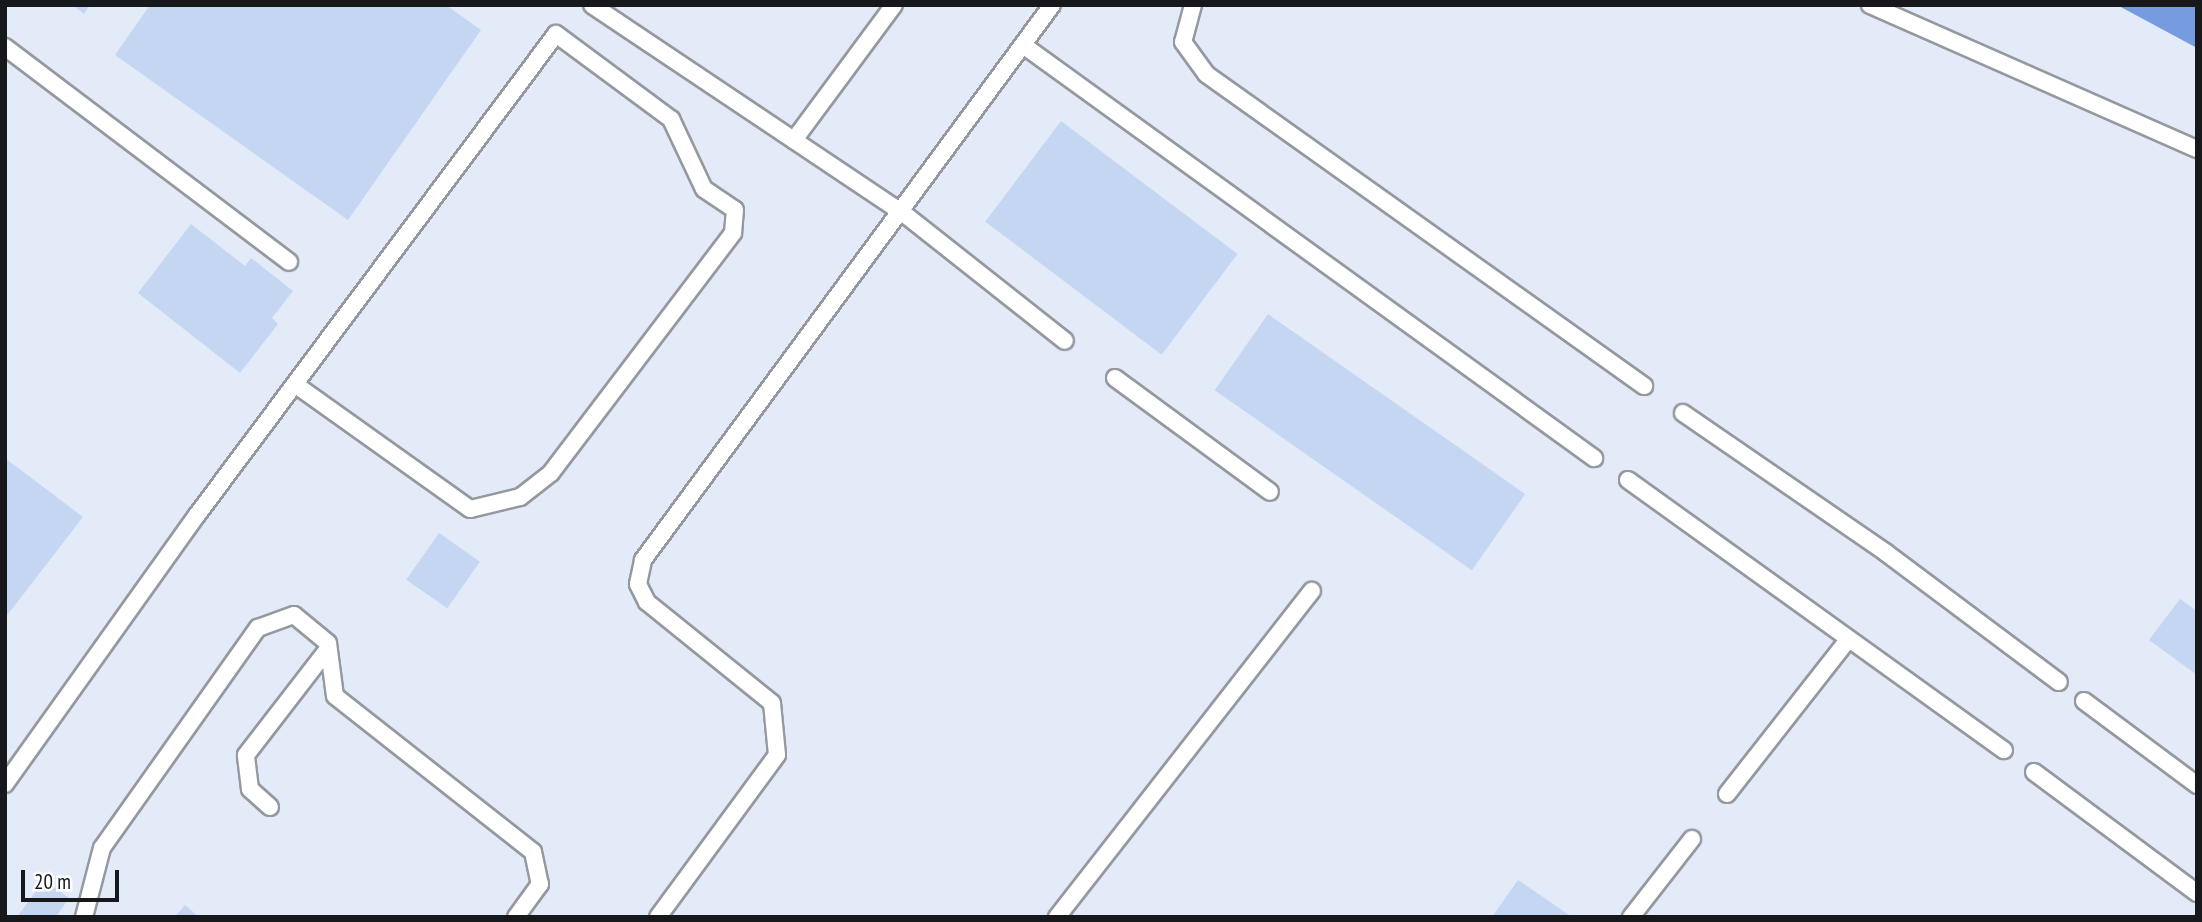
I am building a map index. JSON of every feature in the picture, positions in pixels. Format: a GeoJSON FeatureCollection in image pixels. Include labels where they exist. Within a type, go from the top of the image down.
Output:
{"type":"FeatureCollection","features":[{"type":"Feature","properties":{"kind":"lane"},"geometry":{"type":"LineString","coordinates":[[592,5],[903,213],[1065,341]]}},
{"type":"Feature","properties":{"kind":"lane"},"geometry":{"type":"LineString","coordinates":[[794,140],[894,5]]}},
{"type":"Feature","properties":{"kind":"lane"},"geometry":{"type":"LineString","coordinates":[[658,917],[777,755],[772,703],[648,602],[638,584],[642,560],[903,213],[1052,5]]}},
{"type":"Feature","properties":{"kind":"lane"},"geometry":{"type":"LineString","coordinates":[[1193,5],[1182,42],[1206,74],[1644,386]]}},
{"type":"Feature","properties":{"kind":"lane"},"geometry":{"type":"LineString","coordinates":[[1870,5],[2197,149]]}},
{"type":"Feature","properties":{"kind":"lane"},"geometry":{"type":"LineString","coordinates":[[7,778],[295,384],[556,34],[671,119],[704,189],[735,210],[733,233],[551,473],[520,497],[470,509],[295,384]]}},
{"type":"Feature","properties":{"kind":"lane"},"geometry":{"type":"LineString","coordinates":[[1024,45],[1594,457]]}},
{"type":"Feature","properties":{"kind":"lane"},"geometry":{"type":"LineString","coordinates":[[5,47],[289,262]]}},
{"type":"Feature","properties":{"kind":"lane"},"geometry":{"type":"LineString","coordinates":[[1115,378],[1270,492]]}},
{"type":"Feature","properties":{"kind":"lane"},"geometry":{"type":"LineString","coordinates":[[1683,413],[1885,552],[2059,682]]}},
{"type":"Feature","properties":{"kind":"lane"},"geometry":{"type":"LineString","coordinates":[[1628,480],[1847,641],[2004,750]]}},
{"type":"Feature","properties":{"kind":"lane"},"geometry":{"type":"LineString","coordinates":[[1057,917],[1312,591]]}},
{"type":"Feature","properties":{"kind":"lane"},"geometry":{"type":"LineString","coordinates":[[85,916],[102,848],[258,628],[294,615],[328,649],[335,696],[533,852],[540,884],[516,917]]}},
{"type":"Feature","properties":{"kind":"lane"},"geometry":{"type":"LineString","coordinates":[[1727,794],[1847,641]]}},
{"type":"Feature","properties":{"kind":"lane"},"geometry":{"type":"LineString","coordinates":[[270,807],[250,789],[246,755],[328,649]]}},
{"type":"Feature","properties":{"kind":"lane"},"geometry":{"type":"LineString","coordinates":[[2084,701],[2197,785]]}},
{"type":"Feature","properties":{"kind":"lane"},"geometry":{"type":"LineString","coordinates":[[2034,772],[2197,893]]}},
{"type":"Feature","properties":{"kind":"lane"},"geometry":{"type":"LineString","coordinates":[[1631,917],[1692,839]]}},
{"type":"Feature","properties":{"kind":"shaded area"},"geometry":{"type":"Polygon","coordinates":[[[5,5],[2117,5],[2197,48],[2197,917],[5,917],[5,5]]]}},
{"type":"Feature","properties":{"kind":"water"},"geometry":{"type":"Polygon","coordinates":[[[2117,5],[2197,5],[2197,48],[2117,5]]]}},
{"type":"Feature","properties":{"kind":"building"},"geometry":{"type":"Polygon","coordinates":[[[72,5],[90,5],[84,14],[72,5]]]}},
{"type":"Feature","properties":{"kind":"building"},"geometry":{"type":"Polygon","coordinates":[[[150,5],[446,5],[481,30],[348,220],[115,55],[150,5]]]}},
{"type":"Feature","properties":{"kind":"building"},"geometry":{"type":"Polygon","coordinates":[[[1061,121],[1237,254],[1162,355],[985,222],[1061,121]]]}},
{"type":"Feature","properties":{"kind":"building"},"geometry":{"type":"Polygon","coordinates":[[[191,224],[245,266],[251,258],[293,291],[272,318],[278,324],[240,373],[138,293],[191,224]]]}},
{"type":"Feature","properties":{"kind":"building"},"geometry":{"type":"Polygon","coordinates":[[[1268,314],[1525,494],[1472,570],[1215,390],[1268,314]]]}},
{"type":"Feature","properties":{"kind":"building"},"geometry":{"type":"Polygon","coordinates":[[[5,458],[83,517],[5,618],[5,458]]]}},
{"type":"Feature","properties":{"kind":"building"},"geometry":{"type":"Polygon","coordinates":[[[439,533],[480,562],[447,608],[406,580],[439,533]]]}},
{"type":"Feature","properties":{"kind":"building"},"geometry":{"type":"Polygon","coordinates":[[[2180,599],[2197,611],[2197,675],[2149,640],[2180,599]]]}},
{"type":"Feature","properties":{"kind":"building"},"geometry":{"type":"Polygon","coordinates":[[[44,880],[69,898],[56,917],[17,917],[44,880]]]}},
{"type":"Feature","properties":{"kind":"building"},"geometry":{"type":"Polygon","coordinates":[[[1518,880],[1572,917],[1492,917],[1518,880]]]}},
{"type":"Feature","properties":{"kind":"building"},"geometry":{"type":"Polygon","coordinates":[[[185,905],[199,917],[175,917],[185,905]]]}}]}
